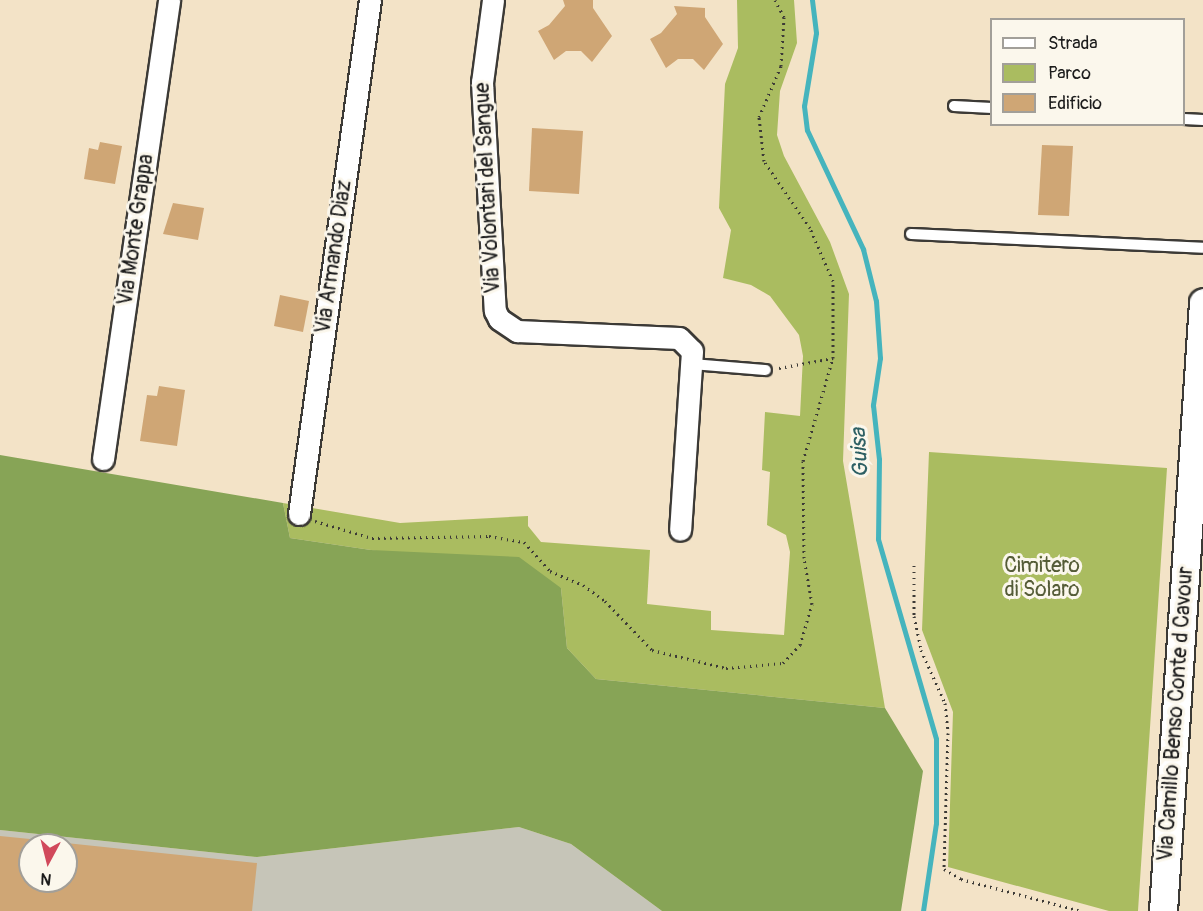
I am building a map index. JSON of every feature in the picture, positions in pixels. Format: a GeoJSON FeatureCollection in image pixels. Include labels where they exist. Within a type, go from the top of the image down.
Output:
{"type":"FeatureCollection","features":[{"type":"Feature","properties":{"kind":"street","name":"Via Monte Grappa"},"geometry":{"type":"LineString","coordinates":[[103,459],[169,0]]}},
{"type":"Feature","properties":{"kind":"street","name":"Via Armando Diaz"},"geometry":{"type":"LineString","coordinates":[[298,514],[370,0]]}},
{"type":"Feature","properties":{"kind":"street","name":"Via Volontari del Sangue"},"geometry":{"type":"LineString","coordinates":[[493,0],[482,82],[494,303],[499,319],[517,331],[679,338],[692,351],[680,530]]}},
{"type":"Feature","properties":{"kind":"street","name":"Via Camillo Benso Conte d Cavour"},"geometry":{"type":"LineString","coordinates":[[1163,911],[1203,302]]}},
{"type":"Feature","properties":{"kind":"lane"},"geometry":{"type":"LineString","coordinates":[[954,106],[990,108]]}},
{"type":"Feature","properties":{"kind":"lane"},"geometry":{"type":"LineString","coordinates":[[1185,119],[1203,120]]}},
{"type":"Feature","properties":{"kind":"lane"},"geometry":{"type":"LineString","coordinates":[[911,234],[1203,249]]}},
{"type":"Feature","properties":{"kind":"lane"},"geometry":{"type":"LineString","coordinates":[[691,364],[766,370]]}},
{"type":"Feature","properties":{"kind":"path"},"geometry":{"type":"LineString","coordinates":[[766,370],[833,358]]}},
{"type":"Feature","properties":{"kind":"path"},"geometry":{"type":"LineString","coordinates":[[914,565],[914,616],[921,650],[945,702],[947,723],[944,869],[961,879],[1081,911]]}},
{"type":"Feature","properties":{"kind":"shaded area"},"geometry":{"type":"Polygon","coordinates":[[[519,827],[571,844],[662,911],[0,911],[0,830],[29,833],[18,833],[18,893],[78,893],[78,838],[257,857],[519,827]]]}},
{"type":"Feature","properties":{"kind":"green space"},"geometry":{"type":"Polygon","coordinates":[[[737,0],[794,0],[797,43],[780,91],[777,135],[784,156],[830,242],[849,294],[843,461],[885,708],[596,679],[567,648],[561,588],[371,550],[290,538],[283,503],[400,523],[528,516],[528,526],[541,542],[650,550],[647,604],[711,611],[711,630],[784,635],[790,552],[786,535],[767,525],[770,472],[762,470],[765,412],[800,416],[803,356],[799,335],[770,296],[751,285],[723,278],[731,230],[719,208],[725,84],[738,48],[737,0]]]}},
{"type":"Feature","properties":{"kind":"green space","name":"Cimitero di Solaro"},"geometry":{"type":"Polygon","coordinates":[[[929,452],[1167,468],[1138,911],[1109,911],[948,867],[953,712],[922,630],[929,452]]]}},
{"type":"Feature","properties":{"kind":"green space"},"geometry":{"type":"Polygon","coordinates":[[[0,455],[283,503],[290,538],[371,550],[519,557],[561,588],[567,648],[596,679],[885,708],[923,771],[901,911],[662,911],[571,844],[519,827],[257,857],[78,838],[78,833],[29,833],[0,830],[0,455]]]}},
{"type":"Feature","properties":{"kind":"building"},"geometry":{"type":"Polygon","coordinates":[[[563,0],[593,0],[593,8],[612,36],[592,62],[581,51],[566,51],[554,60],[538,31],[549,25],[565,6],[563,0]]]}},
{"type":"Feature","properties":{"kind":"building"},"geometry":{"type":"Polygon","coordinates":[[[674,6],[705,8],[705,17],[723,44],[704,70],[693,59],[678,59],[666,68],[650,39],[661,33],[677,14],[674,6]]]}},
{"type":"Feature","properties":{"kind":"building"},"geometry":{"type":"Polygon","coordinates":[[[532,128],[583,131],[579,194],[529,191],[532,128]]]}},
{"type":"Feature","properties":{"kind":"building"},"geometry":{"type":"Polygon","coordinates":[[[100,142],[122,146],[115,184],[84,179],[89,148],[98,150],[100,142]]]}},
{"type":"Feature","properties":{"kind":"building"},"geometry":{"type":"Polygon","coordinates":[[[1042,145],[1073,146],[1069,216],[1038,215],[1042,145]]]}},
{"type":"Feature","properties":{"kind":"building"},"geometry":{"type":"Polygon","coordinates":[[[173,203],[204,208],[198,240],[163,234],[173,203]]]}},
{"type":"Feature","properties":{"kind":"building"},"geometry":{"type":"Polygon","coordinates":[[[280,295],[309,301],[303,332],[274,326],[280,295]]]}},
{"type":"Feature","properties":{"kind":"building"},"geometry":{"type":"Polygon","coordinates":[[[159,386],[185,390],[177,446],[140,441],[147,395],[157,396],[159,386]]]}},
{"type":"Feature","properties":{"kind":"building"},"geometry":{"type":"Polygon","coordinates":[[[0,836],[18,838],[18,893],[78,893],[78,844],[257,863],[252,911],[0,911],[0,836]]]}},
{"type":"Feature","properties":{"kind":"waterway","name":"Guisa"},"geometry":{"type":"LineString","coordinates":[[812,0],[816,33],[804,106],[807,130],[863,249],[876,301],[880,358],[873,405],[879,459],[878,539],[936,739],[936,823],[923,911]]}}]}
